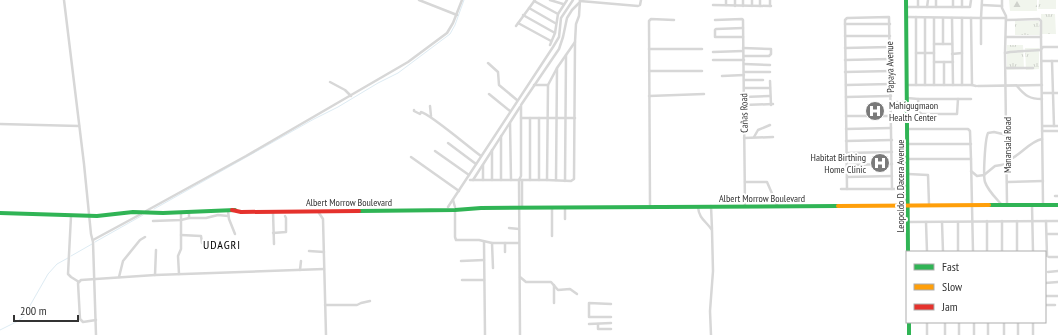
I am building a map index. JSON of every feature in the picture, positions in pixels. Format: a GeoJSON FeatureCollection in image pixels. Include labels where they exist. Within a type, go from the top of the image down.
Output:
{"type":"FeatureCollection","features":[{"type":"Feature","properties":{"kind":"main road","name":"Leopoldo D. Dacera Avenue"},"geometry":{"type":"LineString","coordinates":[[906,0],[908,251]]}},
{"type":"Feature","properties":{"kind":"main road","name":"Albert Morrow Boulevard"},"geometry":{"type":"LineString","coordinates":[[0,213],[90,216],[144,212],[188,211],[241,212],[698,206],[1058,205]]}},
{"type":"Feature","properties":{"kind":"main road","name":"Albert Morrow Boulevard"},"geometry":{"type":"LineString","coordinates":[[230,211],[240,209],[455,208]]}},
{"type":"Feature","properties":{"kind":"main road"},"geometry":{"type":"LineString","coordinates":[[909,323],[909,335]]}},
{"type":"Feature","properties":{"kind":"street"},"geometry":{"type":"LineString","coordinates":[[64,0],[93,242],[96,335]]}},
{"type":"Feature","properties":{"kind":"street"},"geometry":{"type":"LineString","coordinates":[[419,0],[457,15]]}},
{"type":"Feature","properties":{"kind":"street"},"geometry":{"type":"LineString","coordinates":[[93,242],[351,96],[408,62],[447,33],[457,15],[462,0]]}},
{"type":"Feature","properties":{"kind":"street"},"geometry":{"type":"LineString","coordinates":[[516,26],[535,0],[558,14]]}},
{"type":"Feature","properties":{"kind":"street"},"geometry":{"type":"LineString","coordinates":[[550,0],[563,4]]}},
{"type":"Feature","properties":{"kind":"street"},"geometry":{"type":"LineString","coordinates":[[550,45],[555,33],[558,14],[563,4],[567,0]]}},
{"type":"Feature","properties":{"kind":"street"},"geometry":{"type":"LineString","coordinates":[[448,207],[557,40],[561,18],[573,0]]}},
{"type":"Feature","properties":{"kind":"street"},"geometry":{"type":"LineString","coordinates":[[622,4],[625,0]]}},
{"type":"Feature","properties":{"kind":"street"},"geometry":{"type":"LineString","coordinates":[[580,1],[575,42],[574,177],[572,181],[471,180],[559,49],[564,37],[566,18],[580,1],[602,1],[638,6],[640,5],[641,0]]}},
{"type":"Feature","properties":{"kind":"street"},"geometry":{"type":"LineString","coordinates":[[715,0],[714,5],[726,6],[770,6],[770,0]]}},
{"type":"Feature","properties":{"kind":"street"},"geometry":{"type":"LineString","coordinates":[[726,0],[726,6]]}},
{"type":"Feature","properties":{"kind":"street"},"geometry":{"type":"LineString","coordinates":[[735,0],[735,6]]}},
{"type":"Feature","properties":{"kind":"street"},"geometry":{"type":"LineString","coordinates":[[743,0],[743,6]]}},
{"type":"Feature","properties":{"kind":"street"},"geometry":{"type":"LineString","coordinates":[[752,0],[752,6]]}},
{"type":"Feature","properties":{"kind":"street"},"geometry":{"type":"LineString","coordinates":[[760,0],[760,6]]}},
{"type":"Feature","properties":{"kind":"street"},"geometry":{"type":"LineString","coordinates":[[918,0],[918,7]]}},
{"type":"Feature","properties":{"kind":"street"},"geometry":{"type":"LineString","coordinates":[[928,0],[928,7]]}},
{"type":"Feature","properties":{"kind":"street"},"geometry":{"type":"LineString","coordinates":[[936,0],[936,7]]}},
{"type":"Feature","properties":{"kind":"street"},"geometry":{"type":"LineString","coordinates":[[953,0],[953,7]]}},
{"type":"Feature","properties":{"kind":"street"},"geometry":{"type":"LineString","coordinates":[[962,0],[962,7]]}},
{"type":"Feature","properties":{"kind":"street"},"geometry":{"type":"LineString","coordinates":[[906,7],[971,7],[971,0]]}},
{"type":"Feature","properties":{"kind":"street"},"geometry":{"type":"LineString","coordinates":[[981,44],[982,0]]}},
{"type":"Feature","properties":{"kind":"street"},"geometry":{"type":"LineString","coordinates":[[992,0],[992,5]]}},
{"type":"Feature","properties":{"kind":"street","name":"Manansala Road"},"geometry":{"type":"LineString","coordinates":[[1002,0],[1002,6],[1006,19],[1007,205]]}},
{"type":"Feature","properties":{"kind":"street"},"geometry":{"type":"LineString","coordinates":[[982,5],[1002,6]]}},
{"type":"Feature","properties":{"kind":"street"},"geometry":{"type":"LineString","coordinates":[[529,8],[556,23]]}},
{"type":"Feature","properties":{"kind":"street"},"geometry":{"type":"LineString","coordinates":[[523,16],[555,33]]}},
{"type":"Feature","properties":{"kind":"street","name":"Papaya Avenue"},"geometry":{"type":"LineString","coordinates":[[845,24],[847,18],[890,17],[892,189]]}},
{"type":"Feature","properties":{"kind":"street"},"geometry":{"type":"LineString","coordinates":[[906,17],[1039,19],[1041,21],[1043,205]]}},
{"type":"Feature","properties":{"kind":"street"},"geometry":{"type":"LineString","coordinates":[[916,17],[916,85]]}},
{"type":"Feature","properties":{"kind":"street"},"geometry":{"type":"LineString","coordinates":[[925,18],[925,85]]}},
{"type":"Feature","properties":{"kind":"street"},"geometry":{"type":"LineString","coordinates":[[934,18],[934,85]]}},
{"type":"Feature","properties":{"kind":"street"},"geometry":{"type":"LineString","coordinates":[[943,18],[943,44]]}},
{"type":"Feature","properties":{"kind":"street"},"geometry":{"type":"LineString","coordinates":[[952,18],[953,85]]}},
{"type":"Feature","properties":{"kind":"street"},"geometry":{"type":"LineString","coordinates":[[962,18],[962,85]]}},
{"type":"Feature","properties":{"kind":"street"},"geometry":{"type":"LineString","coordinates":[[971,18],[972,85]]}},
{"type":"Feature","properties":{"kind":"street"},"geometry":{"type":"LineString","coordinates":[[650,207],[650,20],[674,20]]}},
{"type":"Feature","properties":{"kind":"street","name":"Cañas Road"},"geometry":{"type":"LineString","coordinates":[[716,20],[743,20],[745,206]]}},
{"type":"Feature","properties":{"kind":"street"},"geometry":{"type":"LineString","coordinates":[[518,23],[551,41]]}},
{"type":"Feature","properties":{"kind":"street"},"geometry":{"type":"LineString","coordinates":[[847,190],[845,24],[890,24]]}},
{"type":"Feature","properties":{"kind":"street"},"geometry":{"type":"LineString","coordinates":[[743,28],[716,28],[715,38],[743,37]]}},
{"type":"Feature","properties":{"kind":"street"},"geometry":{"type":"LineString","coordinates":[[845,36],[890,36]]}},
{"type":"Feature","properties":{"kind":"street"},"geometry":{"type":"LineString","coordinates":[[1006,37],[1041,36]]}},
{"type":"Feature","properties":{"kind":"street"},"geometry":{"type":"LineString","coordinates":[[547,180],[548,85],[557,68],[575,42]]}},
{"type":"Feature","properties":{"kind":"street"},"geometry":{"type":"LineString","coordinates":[[934,44],[952,44]]}},
{"type":"Feature","properties":{"kind":"street"},"geometry":{"type":"LineString","coordinates":[[845,48],[890,47]]}},
{"type":"Feature","properties":{"kind":"street"},"geometry":{"type":"LineString","coordinates":[[1005,53],[1041,49],[1044,47],[1058,47]]}},
{"type":"Feature","properties":{"kind":"street"},"geometry":{"type":"LineString","coordinates":[[649,49],[702,48]]}},
{"type":"Feature","properties":{"kind":"street"},"geometry":{"type":"LineString","coordinates":[[713,52],[743,49],[771,49],[771,54],[769,56],[744,56]]}},
{"type":"Feature","properties":{"kind":"street"},"geometry":{"type":"LineString","coordinates":[[916,53],[934,53]]}},
{"type":"Feature","properties":{"kind":"street"},"geometry":{"type":"LineString","coordinates":[[952,54],[962,53]]}},
{"type":"Feature","properties":{"kind":"street"},"geometry":{"type":"LineString","coordinates":[[565,181],[566,54]]}},
{"type":"Feature","properties":{"kind":"street"},"geometry":{"type":"LineString","coordinates":[[845,60],[890,59]]}},
{"type":"Feature","properties":{"kind":"street"},"geometry":{"type":"LineString","coordinates":[[713,60],[744,60]]}},
{"type":"Feature","properties":{"kind":"street"},"geometry":{"type":"LineString","coordinates":[[1042,61],[1058,61]]}},
{"type":"Feature","properties":{"kind":"street"},"geometry":{"type":"LineString","coordinates":[[1052,61],[1054,126]]}},
{"type":"Feature","properties":{"kind":"street"},"geometry":{"type":"LineString","coordinates":[[934,62],[953,62]]}},
{"type":"Feature","properties":{"kind":"street"},"geometry":{"type":"LineString","coordinates":[[944,62],[944,85]]}},
{"type":"Feature","properties":{"kind":"street"},"geometry":{"type":"LineString","coordinates":[[488,63],[498,72],[501,87],[517,100]]}},
{"type":"Feature","properties":{"kind":"street"},"geometry":{"type":"LineString","coordinates":[[744,64],[770,65]]}},
{"type":"Feature","properties":{"kind":"street"},"geometry":{"type":"LineString","coordinates":[[556,180],[557,68]]}},
{"type":"Feature","properties":{"kind":"street"},"geometry":{"type":"LineString","coordinates":[[1006,68],[1032,68]]}},
{"type":"Feature","properties":{"kind":"street"},"geometry":{"type":"LineString","coordinates":[[649,71],[702,71]]}},
{"type":"Feature","properties":{"kind":"street"},"geometry":{"type":"LineString","coordinates":[[722,76],[770,72]]}},
{"type":"Feature","properties":{"kind":"street"},"geometry":{"type":"LineString","coordinates":[[845,72],[891,72]]}},
{"type":"Feature","properties":{"kind":"street"},"geometry":{"type":"LineString","coordinates":[[744,80],[763,80]]}},
{"type":"Feature","properties":{"kind":"street"},"geometry":{"type":"LineString","coordinates":[[744,105],[772,104],[770,96],[770,81]]}},
{"type":"Feature","properties":{"kind":"street"},"geometry":{"type":"LineString","coordinates":[[330,82],[345,90],[351,96]]}},
{"type":"Feature","properties":{"kind":"street"},"geometry":{"type":"LineString","coordinates":[[846,85],[891,84]]}},
{"type":"Feature","properties":{"kind":"street"},"geometry":{"type":"LineString","coordinates":[[534,85],[548,85]]}},
{"type":"Feature","properties":{"kind":"street"},"geometry":{"type":"LineString","coordinates":[[906,85],[1042,85]]}},
{"type":"Feature","properties":{"kind":"street"},"geometry":{"type":"LineString","coordinates":[[1017,86],[1030,98],[1042,99]]}},
{"type":"Feature","properties":{"kind":"street"},"geometry":{"type":"LineString","coordinates":[[744,88],[770,88]]}},
{"type":"Feature","properties":{"kind":"street"},"geometry":{"type":"LineString","coordinates":[[1042,93],[1058,93]]}},
{"type":"Feature","properties":{"kind":"street"},"geometry":{"type":"LineString","coordinates":[[489,94],[510,111]]}},
{"type":"Feature","properties":{"kind":"street"},"geometry":{"type":"LineString","coordinates":[[649,96],[704,94]]}},
{"type":"Feature","properties":{"kind":"street"},"geometry":{"type":"LineString","coordinates":[[744,97],[770,96]]}},
{"type":"Feature","properties":{"kind":"street"},"geometry":{"type":"LineString","coordinates":[[846,97],[891,96]]}},
{"type":"Feature","properties":{"kind":"street"},"geometry":{"type":"LineString","coordinates":[[918,99],[919,113],[949,114],[958,113],[958,99]]}},
{"type":"Feature","properties":{"kind":"street"},"geometry":{"type":"LineString","coordinates":[[891,103],[918,99],[971,99]]}},
{"type":"Feature","properties":{"kind":"street"},"geometry":{"type":"LineString","coordinates":[[520,335],[519,229],[521,208],[521,105]]}},
{"type":"Feature","properties":{"kind":"street"},"geometry":{"type":"LineString","coordinates":[[430,106],[432,116]]}},
{"type":"Feature","properties":{"kind":"street"},"geometry":{"type":"LineString","coordinates":[[414,110],[414,112],[420,114],[421,112],[424,112],[432,116],[439,124],[481,156]]}},
{"type":"Feature","properties":{"kind":"street"},"geometry":{"type":"LineString","coordinates":[[514,116],[530,118],[574,118]]}},
{"type":"Feature","properties":{"kind":"street"},"geometry":{"type":"LineString","coordinates":[[846,116],[891,116]]}},
{"type":"Feature","properties":{"kind":"street"},"geometry":{"type":"LineString","coordinates":[[530,118],[530,180]]}},
{"type":"Feature","properties":{"kind":"street"},"geometry":{"type":"LineString","coordinates":[[539,118],[539,180]]}},
{"type":"Feature","properties":{"kind":"street"},"geometry":{"type":"LineString","coordinates":[[510,122],[510,180]]}},
{"type":"Feature","properties":{"kind":"street"},"geometry":{"type":"LineString","coordinates":[[0,124],[79,126]]}},
{"type":"Feature","properties":{"kind":"street"},"geometry":{"type":"LineString","coordinates":[[754,137],[758,130],[770,125]]}},
{"type":"Feature","properties":{"kind":"street"},"geometry":{"type":"LineString","coordinates":[[1042,126],[1058,126]]}},
{"type":"Feature","properties":{"kind":"street"},"geometry":{"type":"LineString","coordinates":[[846,129],[891,128]]}},
{"type":"Feature","properties":{"kind":"street"},"geometry":{"type":"LineString","coordinates":[[908,129],[968,129],[970,131],[973,251]]}},
{"type":"Feature","properties":{"kind":"street"},"geometry":{"type":"LineString","coordinates":[[505,130],[510,130]]}},
{"type":"Feature","properties":{"kind":"street"},"geometry":{"type":"LineString","coordinates":[[1002,205],[986,185],[984,175],[985,150],[988,134],[994,132],[1007,135]]}},
{"type":"Feature","properties":{"kind":"street"},"geometry":{"type":"LineString","coordinates":[[1042,132],[1058,132]]}},
{"type":"Feature","properties":{"kind":"street"},"geometry":{"type":"LineString","coordinates":[[501,135],[501,180]]}},
{"type":"Feature","properties":{"kind":"street"},"geometry":{"type":"LineString","coordinates":[[744,138],[772,137]]}},
{"type":"Feature","properties":{"kind":"street"},"geometry":{"type":"LineString","coordinates":[[971,171],[977,176],[984,175],[993,167],[1006,163],[1015,158],[1035,141],[1042,139]]}},
{"type":"Feature","properties":{"kind":"street"},"geometry":{"type":"LineString","coordinates":[[846,141],[892,140]]}},
{"type":"Feature","properties":{"kind":"street"},"geometry":{"type":"LineString","coordinates":[[448,143],[476,164]]}},
{"type":"Feature","properties":{"kind":"street"},"geometry":{"type":"LineString","coordinates":[[908,144],[971,144]]}},
{"type":"Feature","properties":{"kind":"street"},"geometry":{"type":"LineString","coordinates":[[492,149],[492,180]]}},
{"type":"Feature","properties":{"kind":"street"},"geometry":{"type":"LineString","coordinates":[[435,150],[469,175]]}},
{"type":"Feature","properties":{"kind":"street"},"geometry":{"type":"LineString","coordinates":[[846,153],[892,152]]}},
{"type":"Feature","properties":{"kind":"street"},"geometry":{"type":"LineString","coordinates":[[411,157],[459,190]]}},
{"type":"Feature","properties":{"kind":"street"},"geometry":{"type":"LineString","coordinates":[[487,157],[492,158]]}},
{"type":"Feature","properties":{"kind":"street"},"geometry":{"type":"LineString","coordinates":[[908,159],[971,159]]}},
{"type":"Feature","properties":{"kind":"street"},"geometry":{"type":"LineString","coordinates":[[483,164],[483,180]]}},
{"type":"Feature","properties":{"kind":"street"},"geometry":{"type":"LineString","coordinates":[[847,165],[892,164]]}},
{"type":"Feature","properties":{"kind":"street"},"geometry":{"type":"LineString","coordinates":[[908,174],[928,175],[929,205]]}},
{"type":"Feature","properties":{"kind":"street"},"geometry":{"type":"LineString","coordinates":[[847,177],[892,176]]}},
{"type":"Feature","properties":{"kind":"street"},"geometry":{"type":"LineString","coordinates":[[1007,182],[1043,181]]}},
{"type":"Feature","properties":{"kind":"street"},"geometry":{"type":"LineString","coordinates":[[745,182],[768,183],[778,206]]}},
{"type":"Feature","properties":{"kind":"street"},"geometry":{"type":"LineString","coordinates":[[841,189],[908,189]]}},
{"type":"Feature","properties":{"kind":"street"},"geometry":{"type":"LineString","coordinates":[[453,200],[455,208],[455,239],[459,241],[477,240],[492,243],[519,243]]}},
{"type":"Feature","properties":{"kind":"street"},"geometry":{"type":"LineString","coordinates":[[1032,205],[1033,251]]}},
{"type":"Feature","properties":{"kind":"street"},"geometry":{"type":"LineString","coordinates":[[698,206],[698,212],[702,220],[712,230]]}},
{"type":"Feature","properties":{"kind":"street"},"geometry":{"type":"LineString","coordinates":[[710,335],[713,271],[711,206]]}},
{"type":"Feature","properties":{"kind":"street"},"geometry":{"type":"LineString","coordinates":[[552,208],[552,236]]}},
{"type":"Feature","properties":{"kind":"street"},"geometry":{"type":"LineString","coordinates":[[565,208],[565,219]]}},
{"type":"Feature","properties":{"kind":"street"},"geometry":{"type":"LineString","coordinates":[[313,210],[322,215]]}},
{"type":"Feature","properties":{"kind":"street"},"geometry":{"type":"LineString","coordinates":[[325,210],[322,215],[326,335]]}},
{"type":"Feature","properties":{"kind":"street"},"geometry":{"type":"LineString","coordinates":[[188,211],[189,218]]}},
{"type":"Feature","properties":{"kind":"street"},"geometry":{"type":"LineString","coordinates":[[230,211],[228,216],[235,234]]}},
{"type":"Feature","properties":{"kind":"street"},"geometry":{"type":"LineString","coordinates":[[273,211],[274,244]]}},
{"type":"Feature","properties":{"kind":"street"},"geometry":{"type":"LineString","coordinates":[[179,274],[178,256],[181,249],[181,212]]}},
{"type":"Feature","properties":{"kind":"street"},"geometry":{"type":"LineString","coordinates":[[153,221],[204,218],[218,215],[228,216]]}},
{"type":"Feature","properties":{"kind":"street"},"geometry":{"type":"LineString","coordinates":[[71,216],[68,274],[70,277],[79,282]]}},
{"type":"Feature","properties":{"kind":"street"},"geometry":{"type":"LineString","coordinates":[[273,233],[286,232],[285,216]]}},
{"type":"Feature","properties":{"kind":"street"},"geometry":{"type":"LineString","coordinates":[[1002,221],[1002,251]]}},
{"type":"Feature","properties":{"kind":"street"},"geometry":{"type":"LineString","coordinates":[[1016,221],[1017,251]]}},
{"type":"Feature","properties":{"kind":"street"},"geometry":{"type":"LineString","coordinates":[[1046,221],[1046,256],[1058,257]]}},
{"type":"Feature","properties":{"kind":"street"},"geometry":{"type":"LineString","coordinates":[[908,222],[1058,221]]}},
{"type":"Feature","properties":{"kind":"street"},"geometry":{"type":"LineString","coordinates":[[926,222],[926,251]]}},
{"type":"Feature","properties":{"kind":"street"},"geometry":{"type":"LineString","coordinates":[[942,222],[943,251]]}},
{"type":"Feature","properties":{"kind":"street"},"geometry":{"type":"LineString","coordinates":[[958,222],[958,251]]}},
{"type":"Feature","properties":{"kind":"street"},"geometry":{"type":"LineString","coordinates":[[987,222],[988,251]]}},
{"type":"Feature","properties":{"kind":"street"},"geometry":{"type":"LineString","coordinates":[[509,228],[519,229]]}},
{"type":"Feature","properties":{"kind":"street"},"geometry":{"type":"LineString","coordinates":[[1046,234],[1058,234]]}},
{"type":"Feature","properties":{"kind":"street"},"geometry":{"type":"LineString","coordinates":[[181,236],[201,236],[202,243]]}},
{"type":"Feature","properties":{"kind":"street"},"geometry":{"type":"LineString","coordinates":[[119,277],[123,261],[140,240],[145,237]]}},
{"type":"Feature","properties":{"kind":"street"},"geometry":{"type":"LineString","coordinates":[[484,242],[485,335]]}},
{"type":"Feature","properties":{"kind":"street"},"geometry":{"type":"LineString","coordinates":[[492,243],[492,268]]}},
{"type":"Feature","properties":{"kind":"street"},"geometry":{"type":"LineString","coordinates":[[505,243],[505,252]]}},
{"type":"Feature","properties":{"kind":"street"},"geometry":{"type":"LineString","coordinates":[[155,275],[156,250]]}},
{"type":"Feature","properties":{"kind":"street"},"geometry":{"type":"LineString","coordinates":[[309,251],[324,252]]}},
{"type":"Feature","properties":{"kind":"street"},"geometry":{"type":"LineString","coordinates":[[461,261],[484,260]]}},
{"type":"Feature","properties":{"kind":"street"},"geometry":{"type":"LineString","coordinates":[[300,270],[301,261]]}},
{"type":"Feature","properties":{"kind":"street"},"geometry":{"type":"LineString","coordinates":[[79,282],[81,280],[95,278],[324,269]]}},
{"type":"Feature","properties":{"kind":"street"},"geometry":{"type":"LineString","coordinates":[[1048,272],[1058,271]]}},
{"type":"Feature","properties":{"kind":"street"},"geometry":{"type":"LineString","coordinates":[[520,277],[526,282],[550,282],[554,284],[558,290],[571,290],[577,294]]}},
{"type":"Feature","properties":{"kind":"street"},"geometry":{"type":"LineString","coordinates":[[462,280],[484,280]]}},
{"type":"Feature","properties":{"kind":"street"},"geometry":{"type":"LineString","coordinates":[[79,282],[80,319],[83,322],[96,320]]}},
{"type":"Feature","properties":{"kind":"street"},"geometry":{"type":"LineString","coordinates":[[1046,283],[1058,282]]}},
{"type":"Feature","properties":{"kind":"street"},"geometry":{"type":"LineString","coordinates":[[554,284],[554,303]]}},
{"type":"Feature","properties":{"kind":"street"},"geometry":{"type":"LineString","coordinates":[[1046,296],[1058,296]]}},
{"type":"Feature","properties":{"kind":"street"},"geometry":{"type":"LineString","coordinates":[[325,304],[357,305],[370,301]]}},
{"type":"Feature","properties":{"kind":"street"},"geometry":{"type":"LineString","coordinates":[[611,304],[590,303],[589,310],[589,317],[611,317]]}},
{"type":"Feature","properties":{"kind":"street"},"geometry":{"type":"LineString","coordinates":[[1046,305],[1055,305]]}},
{"type":"Feature","properties":{"kind":"street"},"geometry":{"type":"LineString","coordinates":[[589,324],[611,323]]}},
{"type":"Feature","properties":{"kind":"street"},"geometry":{"type":"LineString","coordinates":[[927,335],[928,323]]}},
{"type":"Feature","properties":{"kind":"street"},"geometry":{"type":"LineString","coordinates":[[945,323],[945,335]]}},
{"type":"Feature","properties":{"kind":"street"},"geometry":{"type":"LineString","coordinates":[[959,323],[959,335]]}},
{"type":"Feature","properties":{"kind":"street"},"geometry":{"type":"LineString","coordinates":[[974,323],[974,335]]}},
{"type":"Feature","properties":{"kind":"street"},"geometry":{"type":"LineString","coordinates":[[988,323],[988,335]]}},
{"type":"Feature","properties":{"kind":"street"},"geometry":{"type":"LineString","coordinates":[[1004,323],[1004,335]]}},
{"type":"Feature","properties":{"kind":"street"},"geometry":{"type":"LineString","coordinates":[[1018,323],[1018,335]]}},
{"type":"Feature","properties":{"kind":"street"},"geometry":{"type":"LineString","coordinates":[[1033,323],[1033,335]]}},
{"type":"Feature","properties":{"kind":"street"},"geometry":{"type":"LineString","coordinates":[[598,324],[598,329],[611,329]]}},
{"type":"Feature","properties":{"kind":"green space"},"geometry":{"type":"Polygon","coordinates":[[[1009,0],[1037,0],[1037,11],[1010,11],[1009,0]]]}},
{"type":"Feature","properties":{"kind":"green space"},"geometry":{"type":"Polygon","coordinates":[[[1039,0],[1056,0],[1056,9],[1038,9],[1039,0]]]}},
{"type":"Feature","properties":{"kind":"green space"},"geometry":{"type":"Polygon","coordinates":[[[1041,14],[1055,14],[1056,34],[1041,34],[1041,14]]]}},
{"type":"Feature","properties":{"kind":"green space"},"geometry":{"type":"Polygon","coordinates":[[[1015,21],[1039,21],[1040,35],[1015,35],[1015,21]]]}},
{"type":"Feature","properties":{"kind":"green space"},"geometry":{"type":"Polygon","coordinates":[[[1007,45],[1023,45],[1024,69],[1007,70],[1007,45]]]}},
{"type":"Feature","properties":{"kind":"green space"},"geometry":{"type":"Polygon","coordinates":[[[1025,48],[1039,48],[1039,69],[1026,70],[1025,48]]]}},
{"type":"Feature","properties":{"kind":"waterway"},"geometry":{"type":"LineString","coordinates":[[154,209],[398,73],[450,34],[464,0]]}},
{"type":"Feature","properties":{"kind":"waterway"},"geometry":{"type":"LineString","coordinates":[[95,242],[143,215]]}},
{"type":"Feature","properties":{"kind":"waterway"},"geometry":{"type":"LineString","coordinates":[[71,256],[92,244]]}},
{"type":"Feature","properties":{"kind":"waterway"},"geometry":{"type":"LineString","coordinates":[[0,330],[18,321],[24,316],[48,274],[57,264],[68,258]]}},
{"type":"Feature","properties":{"kind":"traffic: fast"},"geometry":{"type":"LineString","coordinates":[[906,0],[908,251]]}},
{"type":"Feature","properties":{"kind":"traffic: fast"},"geometry":{"type":"LineString","coordinates":[[989,205],[1058,205]]}},
{"type":"Feature","properties":{"kind":"traffic: fast"},"geometry":{"type":"LineString","coordinates":[[359,211],[455,210],[481,208],[838,206]]}},
{"type":"Feature","properties":{"kind":"traffic: fast"},"geometry":{"type":"LineString","coordinates":[[0,213],[97,216],[133,212],[163,213],[235,210]]}},
{"type":"Feature","properties":{"kind":"traffic: fast"},"geometry":{"type":"LineString","coordinates":[[909,323],[909,335]]}},
{"type":"Feature","properties":{"kind":"traffic: slow"},"geometry":{"type":"LineString","coordinates":[[838,206],[989,205]]}},
{"type":"Feature","properties":{"kind":"traffic: jam"},"geometry":{"type":"LineString","coordinates":[[232,210],[241,212],[359,211]]}},
{"type":"Feature","properties":{"kind":"place","name":"Mahigugmaon Health Center"},"geometry":{"type":"Point","coordinates":[875,111]}},
{"type":"Feature","properties":{"kind":"place","name":"Habitat Birthing Home Clinic"},"geometry":{"type":"Point","coordinates":[880,163]}},
{"type":"Feature","properties":{"kind":"district","name":"UDAGRI"},"geometry":{"type":"Point","coordinates":[222,244]}}]}
